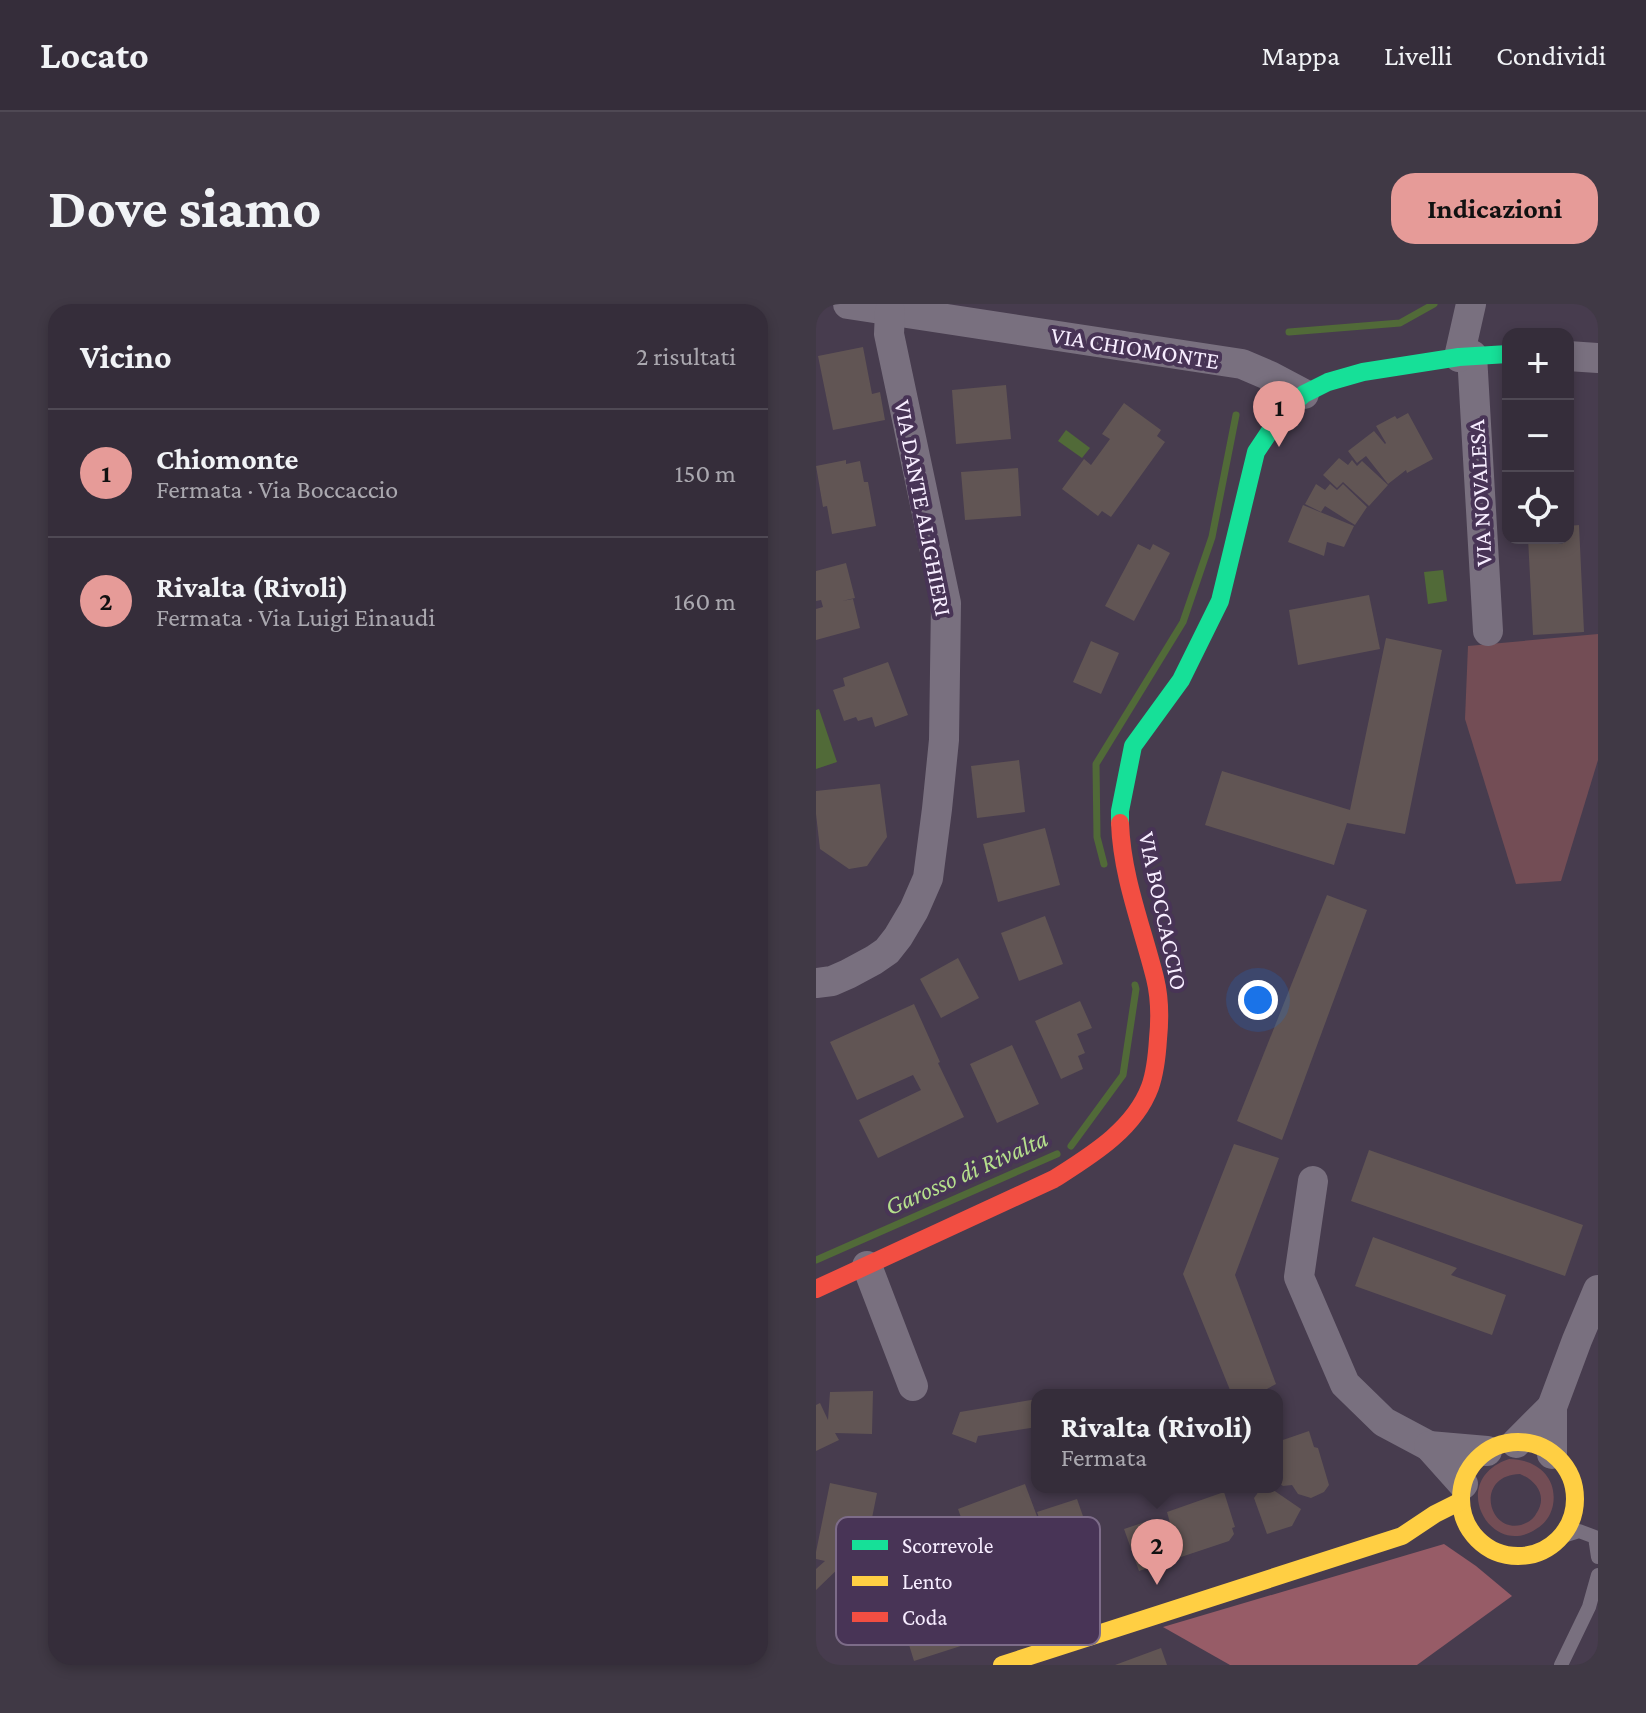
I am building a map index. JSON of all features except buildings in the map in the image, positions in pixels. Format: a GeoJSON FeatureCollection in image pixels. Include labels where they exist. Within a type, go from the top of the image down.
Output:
{"type":"FeatureCollection","features":[{"type":"Feature","properties":{"kind":"street","name":"VIA CHIOMONTE"},"geometry":{"type":"LineString","coordinates":[[848,304],[1242,364],[1304,394]]}},
{"type":"Feature","properties":{"kind":"street","name":"VIA NOVALESA"},"geometry":{"type":"LineString","coordinates":[[1471,304],[1466,356],[1488,631]]}},
{"type":"Feature","properties":{"kind":"street","name":"VIA DANTE ALIGHIERI"},"geometry":{"type":"LineString","coordinates":[[816,983],[832,981],[861,967],[887,951],[898,937],[928,878],[937,809],[944,740],[946,603],[889,334],[890,311]]}},
{"type":"Feature","properties":{"kind":"street"},"geometry":{"type":"LineString","coordinates":[[1304,394],[1328,382],[1363,372],[1466,356],[1502,354]]}},
{"type":"Feature","properties":{"kind":"street"},"geometry":{"type":"LineString","coordinates":[[1574,356],[1598,358]]}},
{"type":"Feature","properties":{"kind":"street","name":"VIA BOCCACCIO"},"geometry":{"type":"LineString","coordinates":[[816,1289],[1054,1179],[1114,1137],[1138,1110],[1150,1087],[1160,1016],[1156,982],[1125,870],[1121,842],[1120,811],[1133,746],[1181,680],[1220,601],[1256,452],[1282,413],[1304,394]]}},
{"type":"Feature","properties":{"kind":"street"},"geometry":{"type":"LineString","coordinates":[[1313,1181],[1299,1277],[1345,1384],[1384,1422],[1429,1446],[1487,1451]]}},
{"type":"Feature","properties":{"kind":"street"},"geometry":{"type":"LineString","coordinates":[[867,1266],[913,1386]]}},
{"type":"Feature","properties":{"kind":"street"},"geometry":{"type":"LineString","coordinates":[[1555,1456],[1552,1407],[1598,1290]]}},
{"type":"Feature","properties":{"kind":"street"},"geometry":{"type":"LineString","coordinates":[[1516,1443],[1552,1407]]}},
{"type":"Feature","properties":{"kind":"street"},"geometry":{"type":"LineString","coordinates":[[1516,1443],[1532,1443],[1555,1456],[1568,1471],[1581,1498],[1563,1536],[1550,1547],[1516,1557],[1500,1553],[1465,1533],[1462,1492],[1470,1468],[1487,1451],[1516,1443]]}},
{"type":"Feature","properties":{"kind":"street"},"geometry":{"type":"LineString","coordinates":[[1429,1446],[1462,1492]]}},
{"type":"Feature","properties":{"kind":"street"},"geometry":{"type":"LineString","coordinates":[[1555,1456],[1585,1460]]}},
{"type":"Feature","properties":{"kind":"street"},"geometry":{"type":"LineString","coordinates":[[1402,1536],[1462,1492]]}},
{"type":"Feature","properties":{"kind":"street"},"geometry":{"type":"LineString","coordinates":[[1100,1633],[1402,1536],[1429,1535]]}},
{"type":"Feature","properties":{"kind":"street"},"geometry":{"type":"LineString","coordinates":[[1002,1665],[1064,1645]]}},
{"type":"Feature","properties":{"kind":"lane"},"geometry":{"type":"LineString","coordinates":[[1563,1536],[1579,1531],[1595,1537],[1598,1557]]}},
{"type":"Feature","properties":{"kind":"lane"},"geometry":{"type":"LineString","coordinates":[[1561,1665],[1589,1607],[1598,1575]]}},
{"type":"Feature","properties":{"kind":"shaded area"},"geometry":{"type":"Polygon","coordinates":[[[1066,430],[1090,448],[1082,458],[1058,441],[1066,430]]]}},
{"type":"Feature","properties":{"kind":"shaded area"},"geometry":{"type":"Polygon","coordinates":[[[1443,570],[1447,601],[1428,604],[1424,572],[1443,570]]]}},
{"type":"Feature","properties":{"kind":"shaded area"},"geometry":{"type":"Polygon","coordinates":[[[1598,634],[1598,760],[1561,881],[1516,884],[1465,719],[1468,646],[1598,634]]]}},
{"type":"Feature","properties":{"kind":"shaded area"},"geometry":{"type":"Polygon","coordinates":[[[819,709],[837,762],[816,769],[816,710],[819,709]]]}},
{"type":"Feature","properties":{"kind":"shaded area"},"geometry":{"type":"Polygon","coordinates":[[[1509,1459],[1528,1462],[1543,1471],[1554,1495],[1551,1512],[1542,1525],[1519,1536],[1504,1534],[1491,1526],[1482,1514],[1478,1499],[1480,1483],[1490,1469],[1509,1459]],[[1520,1474],[1506,1477],[1496,1484],[1491,1503],[1500,1521],[1521,1525],[1533,1518],[1539,1508],[1539,1490],[1520,1474]]]}},
{"type":"Feature","properties":{"kind":"shaded area"},"geometry":{"type":"Polygon","coordinates":[[[1444,1544],[1512,1596],[1417,1665],[1230,1665],[1163,1627],[1444,1544]]]}},
{"type":"Feature","properties":{"kind":"waterway","name":"Garosso di Rivalta"},"geometry":{"type":"LineString","coordinates":[[1289,332],[1400,323],[1434,304]]}},
{"type":"Feature","properties":{"kind":"waterway","name":"Garosso di Rivalta"},"geometry":{"type":"LineString","coordinates":[[1104,864],[1097,837],[1096,764],[1183,622],[1212,537],[1236,415]]}},
{"type":"Feature","properties":{"kind":"waterway","name":"Garosso di Rivalta"},"geometry":{"type":"LineString","coordinates":[[1071,1146],[1123,1075],[1135,985]]}},
{"type":"Feature","properties":{"kind":"waterway","name":"Garosso di Rivalta"},"geometry":{"type":"LineString","coordinates":[[816,1260],[1057,1154]]}},
{"type":"Feature","properties":{"kind":"traffic: fast"},"geometry":{"type":"LineString","coordinates":[[1120,823],[1133,746],[1181,680],[1220,601],[1256,452],[1282,413],[1304,394],[1328,382],[1363,372],[1459,357],[1502,354]]}},
{"type":"Feature","properties":{"kind":"traffic: slow"},"geometry":{"type":"LineString","coordinates":[[1518,1442],[1540,1447],[1558,1459],[1570,1477],[1575,1499],[1570,1521],[1558,1539],[1540,1551],[1518,1556],[1496,1551],[1478,1539],[1466,1521],[1461,1499],[1466,1477],[1478,1459],[1496,1447],[1518,1442]]}},
{"type":"Feature","properties":{"kind":"traffic: slow"},"geometry":{"type":"LineString","coordinates":[[1100,1633],[1402,1536],[1461,1501]]}},
{"type":"Feature","properties":{"kind":"traffic: slow"},"geometry":{"type":"LineString","coordinates":[[1002,1665],[1064,1645]]}},
{"type":"Feature","properties":{"kind":"traffic: jam"},"geometry":{"type":"LineString","coordinates":[[816,1289],[1054,1179],[1110,1140],[1143,1102],[1156,1064],[1159,1001],[1129,882],[1120,823]]}},
{"type":"Feature","properties":{"kind":"place","name":"Chiomonte"},"geometry":{"type":"Point","coordinates":[1279,447]}},
{"type":"Feature","properties":{"kind":"place","name":"Rivalta (Rivoli)"},"geometry":{"type":"Point","coordinates":[1157,1585]}}]}
